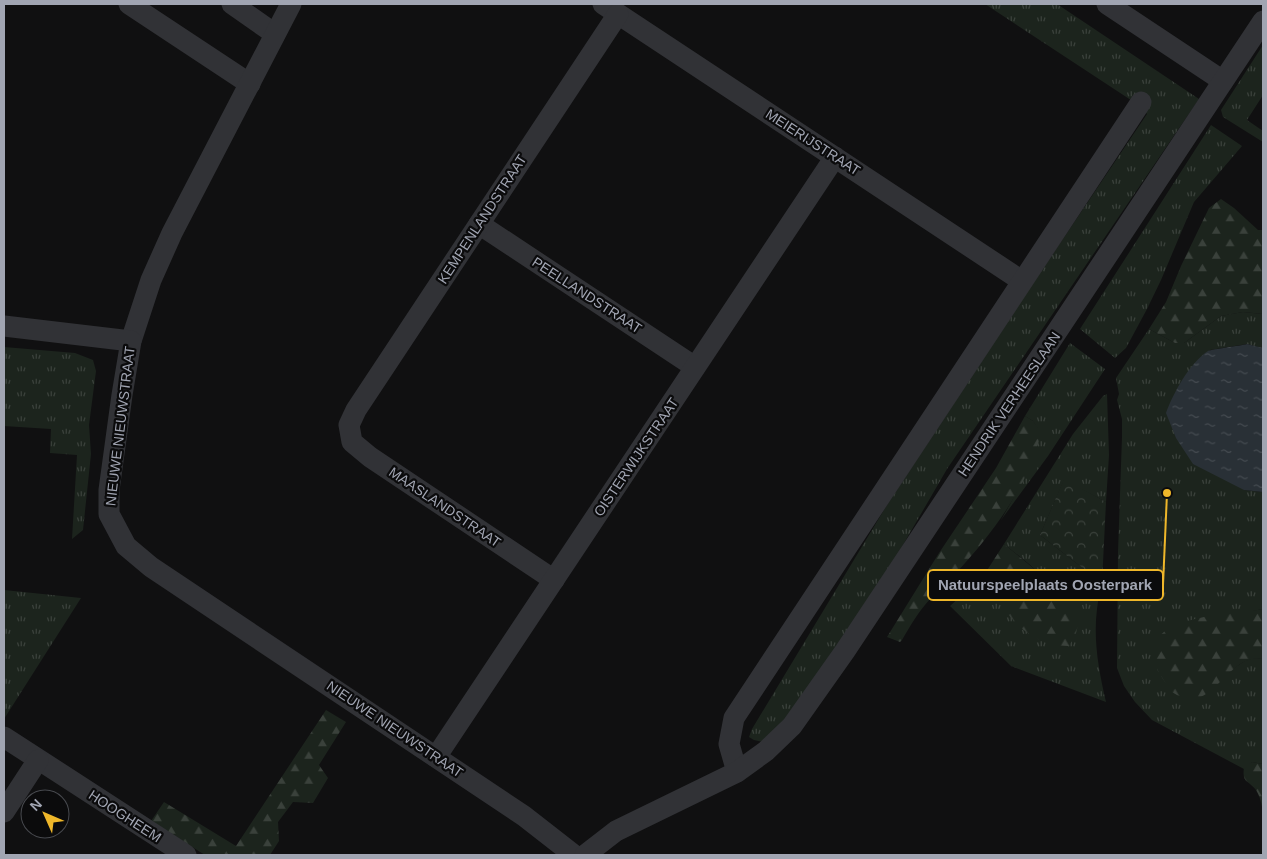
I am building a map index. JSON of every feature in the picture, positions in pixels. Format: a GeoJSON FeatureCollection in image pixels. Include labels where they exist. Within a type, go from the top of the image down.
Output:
{"type":"FeatureCollection","features":[{"type":"Feature","properties":{"kind":"street"},"geometry":{"type":"LineString","coordinates":[[129,4],[250,84]]}},
{"type":"Feature","properties":{"kind":"street"},"geometry":{"type":"LineString","coordinates":[[232,4],[275,34]]}},
{"type":"Feature","properties":{"kind":"street","name":"NIEUWE NIEUWSTRAAT"},"geometry":{"type":"LineString","coordinates":[[290,4],[172,233],[151,280],[131,341],[109,490],[109,514],[126,546],[150,567],[524,816],[574,855]]}},
{"type":"Feature","properties":{"kind":"street"},"geometry":{"type":"LineString","coordinates":[[1107,4],[1223,81]]}},
{"type":"Feature","properties":{"kind":"street","name":"MEIERIJSTRAAT"},"geometry":{"type":"LineString","coordinates":[[610,9],[1022,281]]}},
{"type":"Feature","properties":{"kind":"street","name":"KEMPENLANDSTRAAT"},"geometry":{"type":"LineString","coordinates":[[348,425],[479,224],[610,9]]}},
{"type":"Feature","properties":{"kind":"street","name":"HENDRIK VERHEESLAAN"},"geometry":{"type":"LineString","coordinates":[[585,855],[616,831],[737,772],[766,752],[792,726],[844,652],[1263,21]]}},
{"type":"Feature","properties":{"kind":"street"},"geometry":{"type":"LineString","coordinates":[[737,772],[729,744],[734,718],[1141,102]]}},
{"type":"Feature","properties":{"kind":"street","name":"OISTERWIJKSTRAAT"},"geometry":{"type":"LineString","coordinates":[[436,757],[835,157]]}},
{"type":"Feature","properties":{"kind":"street","name":"PEELLANDSTRAAT"},"geometry":{"type":"LineString","coordinates":[[479,224],[696,367]]}},
{"type":"Feature","properties":{"kind":"street"},"geometry":{"type":"LineString","coordinates":[[4,326],[131,341]]}},
{"type":"Feature","properties":{"kind":"street","name":"MAASLANDSTRAAT"},"geometry":{"type":"LineString","coordinates":[[348,425],[352,442],[370,457],[554,580]]}},
{"type":"Feature","properties":{"kind":"street","name":"HOOGHEEM"},"geometry":{"type":"LineString","coordinates":[[4,737],[186,855]]}},
{"type":"Feature","properties":{"kind":"street"},"geometry":{"type":"LineString","coordinates":[[4,812],[38,760]]}},
{"type":"Feature","properties":{"kind":"green space"},"geometry":{"type":"Polygon","coordinates":[[[985,4],[1057,4],[1199,99],[947,469],[889,569],[795,712],[763,742],[754,740],[749,737],[752,729],[887,505],[1147,114],[1140,106],[985,4]]]}},
{"type":"Feature","properties":{"kind":"green space"},"geometry":{"type":"Polygon","coordinates":[[[1263,45],[1263,95],[1247,120],[1263,131],[1263,142],[1223,117],[1221,110],[1263,45]]]}},
{"type":"Feature","properties":{"kind":"green space"},"geometry":{"type":"Polygon","coordinates":[[[1211,125],[1242,146],[1194,202],[1147,309],[1126,348],[1115,358],[1080,329],[1211,125]]]}},
{"type":"Feature","properties":{"kind":"green space"},"geometry":{"type":"Polygon","coordinates":[[[1221,199],[1258,230],[1263,230],[1263,314],[1243,312],[1221,316],[1184,343],[1175,343],[1149,329],[1166,302],[1209,208],[1221,199]]]}},
{"type":"Feature","properties":{"kind":"green space"},"geometry":{"type":"Polygon","coordinates":[[[1243,312],[1263,314],[1263,348],[1247,344],[1210,350],[1180,384],[1244,490],[1263,492],[1263,609],[1242,613],[1229,673],[1240,664],[1249,660],[1263,659],[1263,764],[1252,762],[1244,769],[1152,720],[1135,702],[1124,686],[1117,668],[1122,419],[1117,400],[1119,394],[1116,378],[1149,329],[1175,343],[1184,343],[1221,316],[1243,312]]]}},
{"type":"Feature","properties":{"kind":"green space"},"geometry":{"type":"Polygon","coordinates":[[[1070,343],[1105,369],[1048,456],[1001,520],[1019,488],[1034,455],[1040,432],[1033,421],[1025,416],[1070,343]]]}},
{"type":"Feature","properties":{"kind":"green space"},"geometry":{"type":"Polygon","coordinates":[[[4,347],[75,353],[93,360],[96,371],[89,425],[91,454],[83,530],[72,539],[77,455],[50,453],[51,429],[4,426],[4,347]]]}},
{"type":"Feature","properties":{"kind":"green space"},"geometry":{"type":"Polygon","coordinates":[[[1107,394],[1109,455],[1106,502],[1064,480],[1040,535],[1102,583],[1097,606],[1096,644],[1106,702],[1011,666],[950,606],[984,575],[996,598],[1063,596],[1029,564],[1004,544],[1073,434],[1103,396],[1107,394]]]}},
{"type":"Feature","properties":{"kind":"green space"},"geometry":{"type":"Polygon","coordinates":[[[1025,416],[1033,421],[1041,432],[1028,470],[1008,507],[970,557],[926,604],[902,640],[900,642],[887,637],[939,553],[996,468],[1025,416]]]}},
{"type":"Feature","properties":{"kind":"green space"},"geometry":{"type":"Polygon","coordinates":[[[1064,479],[1106,502],[1102,583],[1040,535],[1064,479]]]}},
{"type":"Feature","properties":{"kind":"green space"},"geometry":{"type":"Polygon","coordinates":[[[1004,544],[1044,578],[1072,607],[1077,618],[1077,627],[1075,636],[1068,646],[1039,640],[1027,632],[1016,623],[999,600],[984,575],[1004,544]]]}},
{"type":"Feature","properties":{"kind":"green space"},"geometry":{"type":"Polygon","coordinates":[[[4,590],[81,598],[4,719],[4,590]]]}},
{"type":"Feature","properties":{"kind":"green space"},"geometry":{"type":"Polygon","coordinates":[[[1263,609],[1263,659],[1251,659],[1240,664],[1203,696],[1193,699],[1182,697],[1172,692],[1159,672],[1154,660],[1153,648],[1159,637],[1170,628],[1184,622],[1263,609]]]}},
{"type":"Feature","properties":{"kind":"green space"},"geometry":{"type":"Polygon","coordinates":[[[326,710],[346,722],[319,765],[328,778],[313,803],[293,802],[278,822],[279,841],[270,855],[205,855],[151,821],[164,802],[236,846],[326,710]]]}},
{"type":"Feature","properties":{"kind":"green space"},"geometry":{"type":"Polygon","coordinates":[[[1252,762],[1263,764],[1263,813],[1257,792],[1244,776],[1244,767],[1252,762]]]}},
{"type":"Feature","properties":{"kind":"water"},"geometry":{"type":"Polygon","coordinates":[[[1247,344],[1263,348],[1263,492],[1244,490],[1193,464],[1176,438],[1166,413],[1173,396],[1188,371],[1208,351],[1247,344]]]}},
{"type":"Feature","properties":{"kind":"place","name":"Natuurspeelplaats Oosterpark"},"geometry":{"type":"Point","coordinates":[1167,493]}}]}
